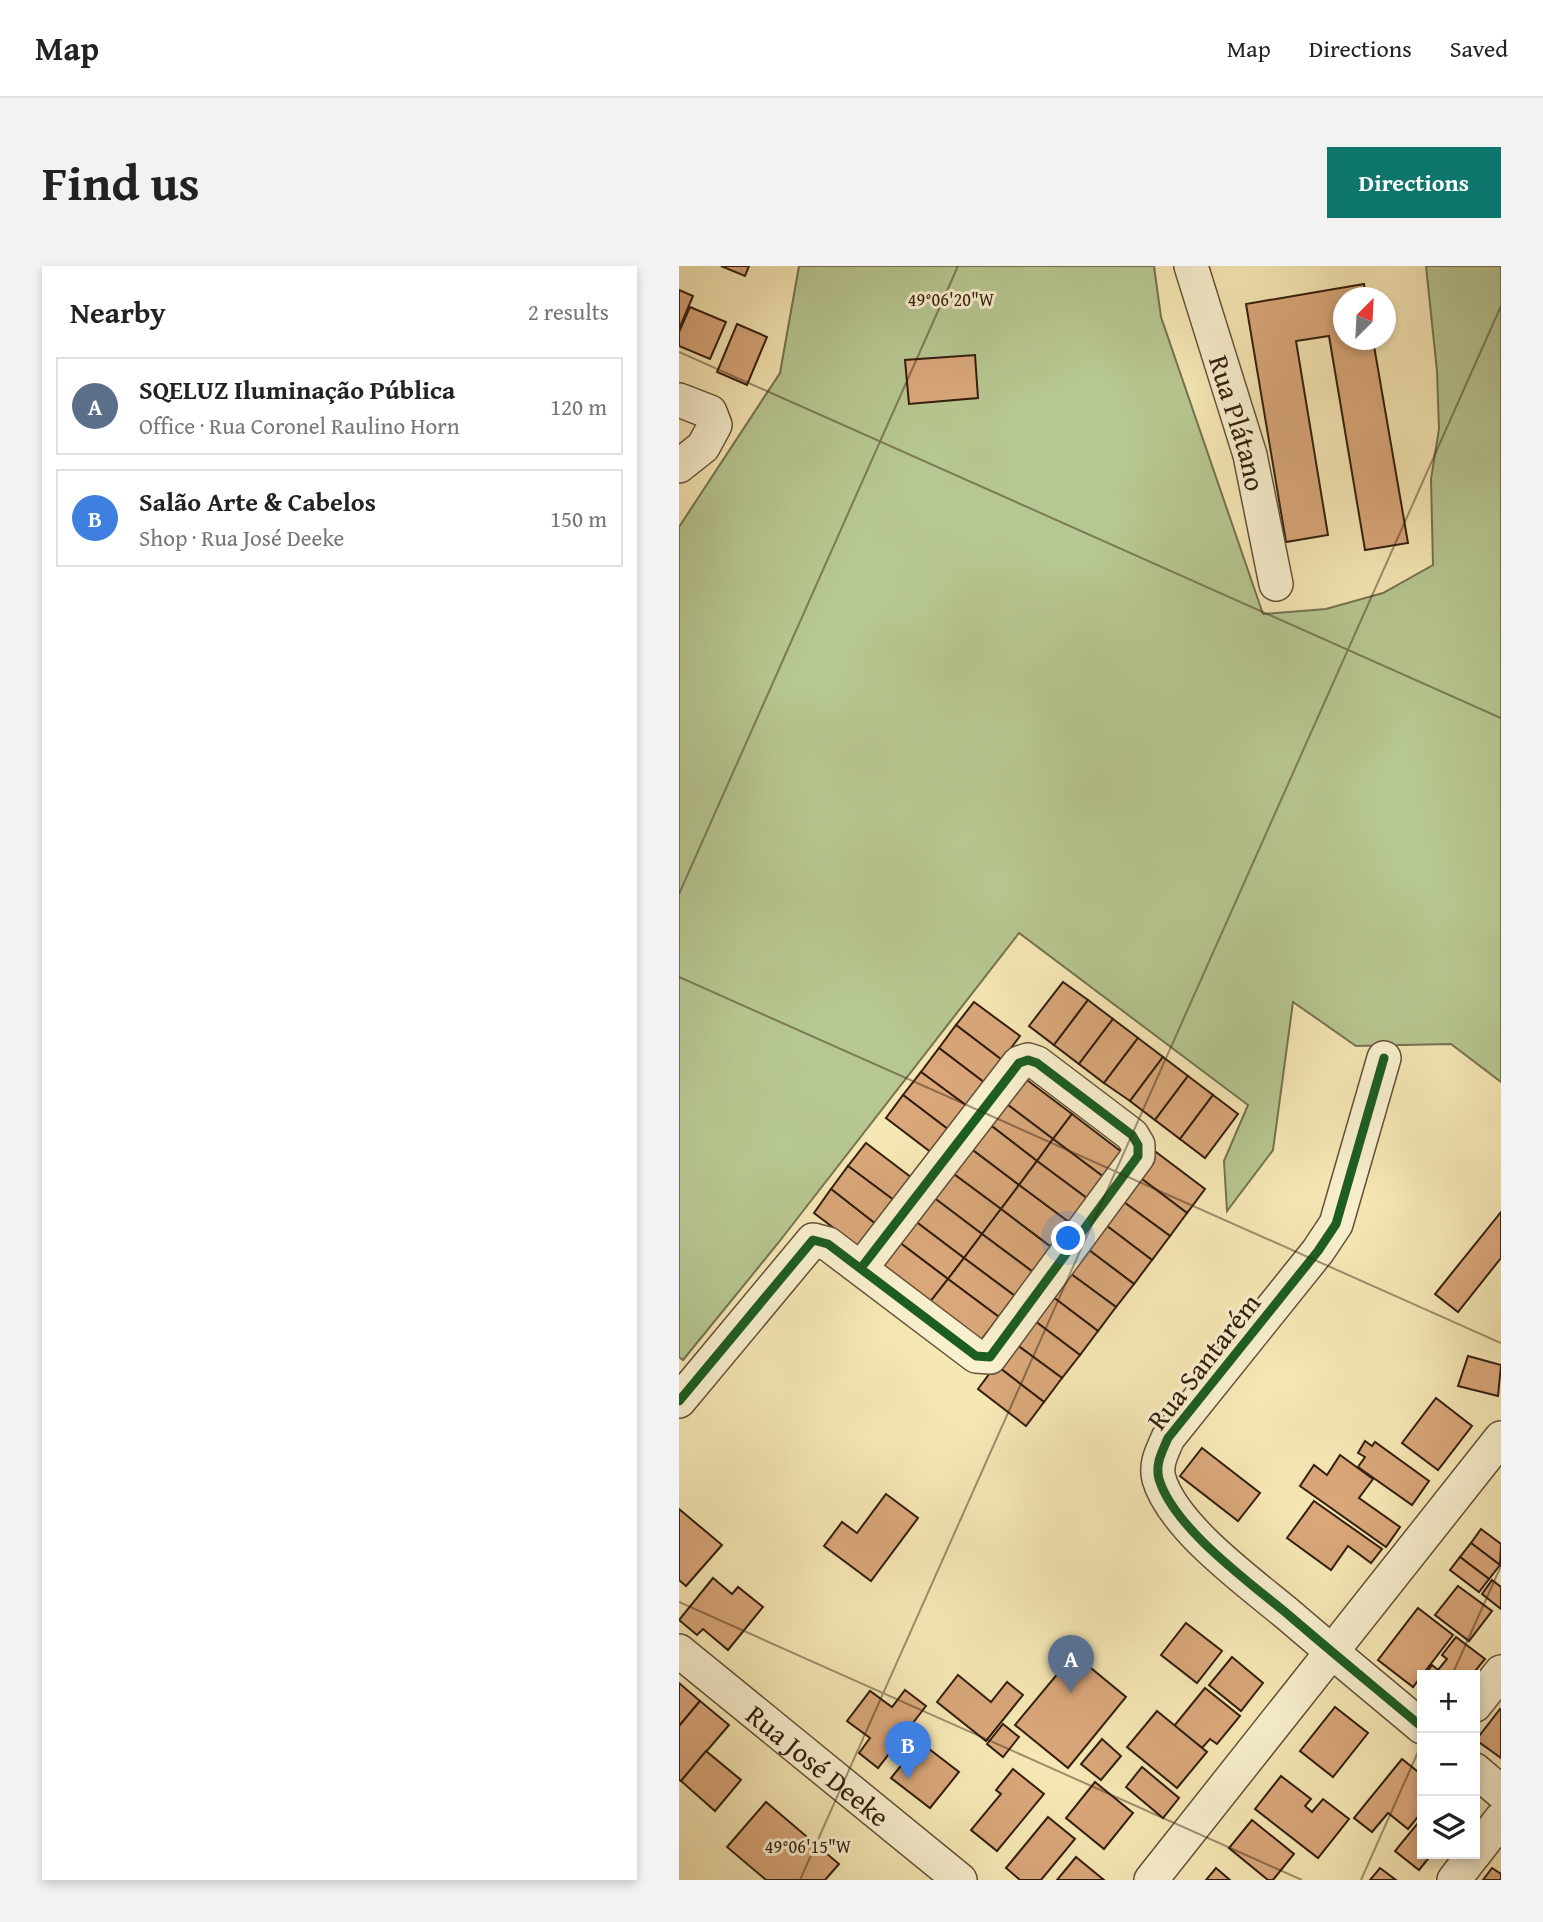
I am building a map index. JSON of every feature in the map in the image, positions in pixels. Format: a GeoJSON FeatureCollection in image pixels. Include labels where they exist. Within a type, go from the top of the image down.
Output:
{"type":"FeatureCollection","features":[{"type":"Feature","properties":{"kind":"street","name":"Rua Plátano"},"geometry":{"type":"LineString","coordinates":[[1191,266],[1250,455],[1276,584]]}},
{"type":"Feature","properties":{"kind":"street"},"geometry":{"type":"LineString","coordinates":[[679,400],[710,412],[715,425],[703,447],[679,466]]}},
{"type":"Feature","properties":{"kind":"street","name":"Rua Santarém"},"geometry":{"type":"LineString","coordinates":[[1384,1058],[1336,1224],[1318,1251],[1168,1438],[1158,1460],[1159,1477],[1166,1494],[1181,1517],[1217,1555],[1417,1723]]}},
{"type":"Feature","properties":{"kind":"street"},"geometry":{"type":"LineString","coordinates":[[679,1401],[813,1240],[828,1244],[976,1356],[990,1357],[1139,1156],[1138,1145],[1132,1135],[1037,1063],[1028,1060],[1020,1063],[861,1268]]}},
{"type":"Feature","properties":{"kind":"street"},"geometry":{"type":"LineString","coordinates":[[1151,1880],[1501,1438]]}},
{"type":"Feature","properties":{"kind":"street","name":"Rua José Deeke"},"geometry":{"type":"LineString","coordinates":[[679,1651],[960,1880]]}},
{"type":"Feature","properties":{"kind":"street"},"geometry":{"type":"LineString","coordinates":[[1480,1699],[1501,1672]]}},
{"type":"Feature","properties":{"kind":"street"},"geometry":{"type":"LineString","coordinates":[[1480,1774],[1501,1792]]}},
{"type":"Feature","properties":{"kind":"street"},"geometry":{"type":"LineString","coordinates":[[1480,1845],[1501,1819]]}},
{"type":"Feature","properties":{"kind":"street"},"geometry":{"type":"LineString","coordinates":[[1454,1880],[1470,1859]]}},
{"type":"Feature","properties":{"kind":"green space"},"geometry":{"type":"Polygon","coordinates":[[[799,266],[1154,266],[1161,317],[1263,614],[1326,609],[1383,593],[1433,565],[1431,479],[1439,429],[1437,371],[1426,266],[1501,266],[1501,1082],[1451,1044],[1356,1046],[1293,1002],[1273,1150],[1227,1211],[1224,1161],[1248,1105],[1019,933],[779,1242],[683,1360],[679,1357],[679,527],[780,373],[799,266]]]}},
{"type":"Feature","properties":{"kind":"building"},"geometry":{"type":"Polygon","coordinates":[[[721,266],[749,266],[745,276],[721,266]]]}},
{"type":"Feature","properties":{"kind":"building"},"geometry":{"type":"Polygon","coordinates":[[[1333,289],[1333,350],[1375,350],[1408,543],[1365,550],[1329,336],[1296,341],[1328,535],[1286,542],[1246,304],[1333,289]]]}},
{"type":"Feature","properties":{"kind":"building"},"geometry":{"type":"Polygon","coordinates":[[[679,290],[693,296],[679,329],[679,290]]]}},
{"type":"Feature","properties":{"kind":"building"},"geometry":{"type":"Polygon","coordinates":[[[690,307],[726,322],[710,359],[679,346],[679,332],[690,307]]]}},
{"type":"Feature","properties":{"kind":"building"},"geometry":{"type":"Polygon","coordinates":[[[737,324],[767,337],[747,385],[717,372],[737,324]]]}},
{"type":"Feature","properties":{"kind":"building"},"geometry":{"type":"Polygon","coordinates":[[[975,355],[978,398],[909,404],[905,360],[975,355]]]}},
{"type":"Feature","properties":{"kind":"building"},"geometry":{"type":"Polygon","coordinates":[[[1063,982],[1088,1000],[1054,1045],[1029,1026],[1063,982]]]}},
{"type":"Feature","properties":{"kind":"building"},"geometry":{"type":"Polygon","coordinates":[[[1088,1000],[1113,1019],[1079,1064],[1054,1045],[1088,1000]]]}},
{"type":"Feature","properties":{"kind":"building"},"geometry":{"type":"Polygon","coordinates":[[[974,1002],[1020,1036],[1002,1060],[956,1025],[974,1002]]]}},
{"type":"Feature","properties":{"kind":"building"},"geometry":{"type":"Polygon","coordinates":[[[1113,1019],[1138,1038],[1104,1083],[1079,1064],[1113,1019]]]}},
{"type":"Feature","properties":{"kind":"building"},"geometry":{"type":"Polygon","coordinates":[[[956,1025],[1002,1060],[985,1083],[939,1048],[956,1025]]]}},
{"type":"Feature","properties":{"kind":"building"},"geometry":{"type":"Polygon","coordinates":[[[1138,1038],[1163,1057],[1130,1101],[1104,1083],[1138,1038]]]}},
{"type":"Feature","properties":{"kind":"building"},"geometry":{"type":"Polygon","coordinates":[[[939,1048],[985,1083],[967,1106],[921,1072],[939,1048]]]}},
{"type":"Feature","properties":{"kind":"building"},"geometry":{"type":"Polygon","coordinates":[[[1163,1057],[1188,1076],[1155,1120],[1130,1101],[1163,1057]]]}},
{"type":"Feature","properties":{"kind":"building"},"geometry":{"type":"Polygon","coordinates":[[[921,1072],[967,1106],[949,1130],[903,1095],[921,1072]]]}},
{"type":"Feature","properties":{"kind":"building"},"geometry":{"type":"Polygon","coordinates":[[[1188,1076],[1213,1095],[1180,1139],[1155,1120],[1188,1076]]]}},
{"type":"Feature","properties":{"kind":"building"},"geometry":{"type":"Polygon","coordinates":[[[1023,1077],[1072,1114],[1053,1139],[1004,1102],[1023,1077]]]}},
{"type":"Feature","properties":{"kind":"building"},"geometry":{"type":"Polygon","coordinates":[[[903,1095],[949,1130],[932,1153],[886,1118],[903,1095]]]}},
{"type":"Feature","properties":{"kind":"building"},"geometry":{"type":"Polygon","coordinates":[[[1213,1095],[1238,1114],[1205,1158],[1180,1139],[1213,1095]]]}},
{"type":"Feature","properties":{"kind":"building"},"geometry":{"type":"Polygon","coordinates":[[[1004,1102],[1053,1139],[1037,1161],[989,1124],[1004,1102]]]}},
{"type":"Feature","properties":{"kind":"building"},"geometry":{"type":"Polygon","coordinates":[[[1072,1114],[1123,1153],[1105,1178],[1053,1139],[1072,1114]]]}},
{"type":"Feature","properties":{"kind":"building"},"geometry":{"type":"Polygon","coordinates":[[[989,1124],[1037,1161],[1019,1185],[970,1148],[989,1124]]]}},
{"type":"Feature","properties":{"kind":"building"},"geometry":{"type":"Polygon","coordinates":[[[1053,1139],[1105,1178],[1088,1199],[1037,1161],[1053,1139]]]}},
{"type":"Feature","properties":{"kind":"building"},"geometry":{"type":"Polygon","coordinates":[[[866,1143],[912,1178],[895,1201],[848,1166],[866,1143]]]}},
{"type":"Feature","properties":{"kind":"building"},"geometry":{"type":"Polygon","coordinates":[[[970,1148],[1019,1185],[1001,1209],[951,1172],[970,1148]]]}},
{"type":"Feature","properties":{"kind":"building"},"geometry":{"type":"Polygon","coordinates":[[[1156,1152],[1205,1189],[1187,1213],[1138,1176],[1156,1152]]]}},
{"type":"Feature","properties":{"kind":"building"},"geometry":{"type":"Polygon","coordinates":[[[1037,1161],[1088,1199],[1070,1223],[1019,1185],[1037,1161]]]}},
{"type":"Feature","properties":{"kind":"building"},"geometry":{"type":"Polygon","coordinates":[[[848,1166],[895,1201],[877,1225],[831,1189],[848,1166]]]}},
{"type":"Feature","properties":{"kind":"building"},"geometry":{"type":"Polygon","coordinates":[[[951,1172],[1001,1209],[982,1234],[933,1197],[951,1172]]]}},
{"type":"Feature","properties":{"kind":"building"},"geometry":{"type":"Polygon","coordinates":[[[1138,1176],[1187,1213],[1170,1236],[1121,1200],[1138,1176]]]}},
{"type":"Feature","properties":{"kind":"building"},"geometry":{"type":"Polygon","coordinates":[[[1019,1185],[1070,1223],[1051,1247],[1001,1209],[1019,1185]]]}},
{"type":"Feature","properties":{"kind":"building"},"geometry":{"type":"Polygon","coordinates":[[[831,1189],[877,1225],[860,1248],[814,1213],[831,1189]]]}},
{"type":"Feature","properties":{"kind":"building"},"geometry":{"type":"Polygon","coordinates":[[[933,1197],[982,1234],[964,1258],[915,1221],[933,1197]]]}},
{"type":"Feature","properties":{"kind":"building"},"geometry":{"type":"Polygon","coordinates":[[[1121,1200],[1170,1236],[1152,1260],[1103,1223],[1121,1200]]]}},
{"type":"Feature","properties":{"kind":"building"},"geometry":{"type":"Polygon","coordinates":[[[1001,1209],[1051,1247],[1033,1272],[982,1234],[1001,1209]]]}},
{"type":"Feature","properties":{"kind":"building"},"geometry":{"type":"Polygon","coordinates":[[[1501,1212],[1501,1258],[1458,1312],[1435,1294],[1501,1212]]]}},
{"type":"Feature","properties":{"kind":"building"},"geometry":{"type":"Polygon","coordinates":[[[915,1221],[964,1258],[948,1279],[899,1242],[915,1221]]]}},
{"type":"Feature","properties":{"kind":"building"},"geometry":{"type":"Polygon","coordinates":[[[1103,1223],[1152,1260],[1134,1284],[1085,1247],[1103,1223]]]}},
{"type":"Feature","properties":{"kind":"building"},"geometry":{"type":"Polygon","coordinates":[[[982,1234],[1033,1272],[1015,1296],[964,1258],[982,1234]]]}},
{"type":"Feature","properties":{"kind":"building"},"geometry":{"type":"Polygon","coordinates":[[[899,1242],[948,1279],[930,1302],[882,1265],[899,1242]]]}},
{"type":"Feature","properties":{"kind":"building"},"geometry":{"type":"Polygon","coordinates":[[[1085,1247],[1134,1284],[1116,1307],[1067,1271],[1085,1247]]]}},
{"type":"Feature","properties":{"kind":"building"},"geometry":{"type":"Polygon","coordinates":[[[964,1258],[1015,1296],[999,1317],[948,1279],[964,1258]]]}},
{"type":"Feature","properties":{"kind":"building"},"geometry":{"type":"Polygon","coordinates":[[[1067,1271],[1116,1307],[1098,1331],[1049,1294],[1067,1271]]]}},
{"type":"Feature","properties":{"kind":"building"},"geometry":{"type":"Polygon","coordinates":[[[948,1279],[999,1317],[981,1340],[930,1302],[948,1279]]]}},
{"type":"Feature","properties":{"kind":"building"},"geometry":{"type":"Polygon","coordinates":[[[1049,1294],[1098,1331],[1080,1355],[1031,1318],[1049,1294]]]}},
{"type":"Feature","properties":{"kind":"building"},"geometry":{"type":"Polygon","coordinates":[[[1031,1318],[1080,1355],[1062,1378],[1013,1342],[1031,1318]]]}},
{"type":"Feature","properties":{"kind":"building"},"geometry":{"type":"Polygon","coordinates":[[[1013,1342],[1062,1378],[1044,1402],[996,1365],[1013,1342]]]}},
{"type":"Feature","properties":{"kind":"building"},"geometry":{"type":"Polygon","coordinates":[[[1468,1356],[1501,1365],[1498,1396],[1458,1386],[1468,1356]]]}},
{"type":"Feature","properties":{"kind":"building"},"geometry":{"type":"Polygon","coordinates":[[[996,1365],[1044,1402],[1026,1426],[978,1389],[996,1365]]]}},
{"type":"Feature","properties":{"kind":"building"},"geometry":{"type":"Polygon","coordinates":[[[1436,1398],[1472,1426],[1438,1470],[1402,1443],[1436,1398]]]}},
{"type":"Feature","properties":{"kind":"building"},"geometry":{"type":"Polygon","coordinates":[[[1365,1441],[1372,1446],[1375,1442],[1429,1481],[1412,1505],[1358,1467],[1365,1457],[1358,1453],[1365,1441]]]}},
{"type":"Feature","properties":{"kind":"building"},"geometry":{"type":"Polygon","coordinates":[[[1202,1448],[1260,1493],[1238,1521],[1180,1476],[1202,1448]]]}},
{"type":"Feature","properties":{"kind":"building"},"geometry":{"type":"Polygon","coordinates":[[[1340,1455],[1373,1479],[1359,1498],[1400,1527],[1386,1547],[1300,1486],[1314,1465],[1327,1475],[1340,1455]]]}},
{"type":"Feature","properties":{"kind":"building"},"geometry":{"type":"Polygon","coordinates":[[[886,1494],[918,1518],[871,1581],[824,1546],[842,1522],[857,1533],[886,1494]]]}},
{"type":"Feature","properties":{"kind":"building"},"geometry":{"type":"Polygon","coordinates":[[[1314,1501],[1382,1549],[1371,1563],[1348,1546],[1331,1570],[1287,1538],[1314,1501]]]}},
{"type":"Feature","properties":{"kind":"building"},"geometry":{"type":"Polygon","coordinates":[[[679,1509],[722,1545],[686,1586],[679,1580],[679,1509]]]}},
{"type":"Feature","properties":{"kind":"building"},"geometry":{"type":"Polygon","coordinates":[[[1481,1529],[1501,1544],[1500,1565],[1471,1543],[1481,1529]]]}},
{"type":"Feature","properties":{"kind":"building"},"geometry":{"type":"Polygon","coordinates":[[[1471,1543],[1500,1565],[1489,1579],[1460,1557],[1471,1543]]]}},
{"type":"Feature","properties":{"kind":"building"},"geometry":{"type":"Polygon","coordinates":[[[1460,1557],[1489,1579],[1479,1592],[1450,1570],[1460,1557]]]}},
{"type":"Feature","properties":{"kind":"building"},"geometry":{"type":"Polygon","coordinates":[[[713,1578],[732,1594],[738,1587],[763,1607],[728,1650],[703,1629],[697,1635],[679,1620],[713,1578]]]}},
{"type":"Feature","properties":{"kind":"building"},"geometry":{"type":"Polygon","coordinates":[[[1492,1580],[1501,1587],[1501,1609],[1482,1594],[1492,1580]]]}},
{"type":"Feature","properties":{"kind":"building"},"geometry":{"type":"Polygon","coordinates":[[[1458,1586],[1492,1611],[1469,1641],[1435,1615],[1458,1586]]]}},
{"type":"Feature","properties":{"kind":"building"},"geometry":{"type":"Polygon","coordinates":[[[1418,1608],[1453,1635],[1426,1670],[1417,1670],[1417,1682],[1413,1687],[1378,1660],[1418,1608]]]}},
{"type":"Feature","properties":{"kind":"building"},"geometry":{"type":"Polygon","coordinates":[[[1186,1623],[1222,1651],[1197,1683],[1161,1655],[1186,1623]]]}},
{"type":"Feature","properties":{"kind":"building"},"geometry":{"type":"Polygon","coordinates":[[[1456,1637],[1485,1659],[1476,1670],[1438,1670],[1447,1659],[1442,1655],[1456,1637]]]}},
{"type":"Feature","properties":{"kind":"building"},"geometry":{"type":"Polygon","coordinates":[[[1074,1654],[1126,1697],[1068,1768],[1015,1725],[1074,1654]]]}},
{"type":"Feature","properties":{"kind":"building"},"geometry":{"type":"Polygon","coordinates":[[[1232,1657],[1263,1683],[1241,1711],[1209,1685],[1232,1657]]]}},
{"type":"Feature","properties":{"kind":"building"},"geometry":{"type":"Polygon","coordinates":[[[958,1675],[991,1702],[1007,1682],[1023,1695],[986,1741],[937,1702],[958,1675]]]}},
{"type":"Feature","properties":{"kind":"building"},"geometry":{"type":"Polygon","coordinates":[[[679,1683],[700,1701],[679,1726],[679,1683]]]}},
{"type":"Feature","properties":{"kind":"building"},"geometry":{"type":"Polygon","coordinates":[[[1205,1688],[1240,1716],[1217,1744],[1210,1739],[1202,1748],[1174,1726],[1205,1688]]]}},
{"type":"Feature","properties":{"kind":"building"},"geometry":{"type":"Polygon","coordinates":[[[905,1690],[926,1706],[878,1768],[859,1753],[870,1738],[847,1721],[870,1691],[892,1707],[905,1690]]]}},
{"type":"Feature","properties":{"kind":"building"},"geometry":{"type":"Polygon","coordinates":[[[700,1701],[729,1725],[681,1781],[679,1726],[700,1701]]]}},
{"type":"Feature","properties":{"kind":"building"},"geometry":{"type":"Polygon","coordinates":[[[1335,1707],[1368,1733],[1333,1777],[1300,1751],[1335,1707]]]}},
{"type":"Feature","properties":{"kind":"building"},"geometry":{"type":"Polygon","coordinates":[[[1500,1709],[1501,1758],[1480,1743],[1480,1735],[1500,1709]]]}},
{"type":"Feature","properties":{"kind":"building"},"geometry":{"type":"Polygon","coordinates":[[[1157,1711],[1207,1752],[1177,1788],[1127,1747],[1157,1711]]]}},
{"type":"Feature","properties":{"kind":"building"},"geometry":{"type":"Polygon","coordinates":[[[1003,1724],[1019,1737],[1003,1757],[987,1744],[1003,1724]]]}},
{"type":"Feature","properties":{"kind":"building"},"geometry":{"type":"Polygon","coordinates":[[[1102,1739],[1121,1756],[1101,1780],[1081,1764],[1102,1739]]]}},
{"type":"Feature","properties":{"kind":"building"},"geometry":{"type":"Polygon","coordinates":[[[920,1742],[959,1772],[930,1808],[891,1778],[920,1742]]]}},
{"type":"Feature","properties":{"kind":"building"},"geometry":{"type":"Polygon","coordinates":[[[706,1751],[741,1780],[715,1811],[681,1781],[706,1751]]]}},
{"type":"Feature","properties":{"kind":"building"},"geometry":{"type":"Polygon","coordinates":[[[1402,1759],[1417,1771],[1417,1818],[1408,1829],[1388,1813],[1372,1832],[1354,1818],[1402,1759]]]}},
{"type":"Feature","properties":{"kind":"building"},"geometry":{"type":"Polygon","coordinates":[[[1142,1767],[1179,1798],[1163,1818],[1126,1787],[1142,1767]]]}},
{"type":"Feature","properties":{"kind":"building"},"geometry":{"type":"Polygon","coordinates":[[[1013,1769],[1044,1794],[997,1851],[971,1830],[1001,1794],[996,1790],[1013,1769]]]}},
{"type":"Feature","properties":{"kind":"building"},"geometry":{"type":"Polygon","coordinates":[[[1281,1776],[1311,1799],[1305,1806],[1312,1812],[1323,1799],[1349,1819],[1318,1858],[1255,1809],[1281,1776]]]}},
{"type":"Feature","properties":{"kind":"building"},"geometry":{"type":"Polygon","coordinates":[[[1095,1782],[1133,1813],[1104,1849],[1066,1818],[1095,1782]]]}},
{"type":"Feature","properties":{"kind":"building"},"geometry":{"type":"Polygon","coordinates":[[[766,1802],[839,1864],[825,1880],[766,1880],[727,1847],[766,1802]]]}},
{"type":"Feature","properties":{"kind":"building"},"geometry":{"type":"Polygon","coordinates":[[[1048,1817],[1075,1839],[1041,1880],[1020,1880],[1006,1868],[1048,1817]]]}},
{"type":"Feature","properties":{"kind":"building"},"geometry":{"type":"Polygon","coordinates":[[[1252,1820],[1294,1854],[1273,1880],[1268,1880],[1229,1848],[1252,1820]]]}},
{"type":"Feature","properties":{"kind":"building"},"geometry":{"type":"Polygon","coordinates":[[[1417,1824],[1417,1859],[1428,1859],[1419,1870],[1395,1851],[1417,1824]]]}},
{"type":"Feature","properties":{"kind":"building"},"geometry":{"type":"Polygon","coordinates":[[[1076,1857],[1104,1880],[1057,1880],[1076,1857]]]}},
{"type":"Feature","properties":{"kind":"building"},"geometry":{"type":"Polygon","coordinates":[[[1216,1868],[1230,1880],[1206,1880],[1216,1868]]]}},
{"type":"Feature","properties":{"kind":"building"},"geometry":{"type":"Polygon","coordinates":[[[1380,1868],[1396,1880],[1370,1880],[1380,1868]]]}},
{"type":"Feature","properties":{"kind":"building"},"geometry":{"type":"Polygon","coordinates":[[[1492,1868],[1501,1874],[1501,1880],[1483,1880],[1492,1868]]]}},
{"type":"Feature","properties":{"kind":"cycle path"},"geometry":{"type":"LineString","coordinates":[[1384,1058],[1336,1224],[1318,1251],[1168,1438],[1160,1458],[1158,1474],[1167,1498],[1197,1536],[1236,1572],[1417,1723]]}},
{"type":"Feature","properties":{"kind":"cycle path"},"geometry":{"type":"LineString","coordinates":[[679,1401],[813,1240],[828,1244],[976,1356],[990,1357],[1138,1156],[1138,1145],[1132,1135],[1037,1063],[1028,1060],[1019,1063],[861,1268]]}},
{"type":"Feature","properties":{"kind":"place","name":"SQELUZ Iluminação Pública"},"geometry":{"type":"Point","coordinates":[1071,1693]}},
{"type":"Feature","properties":{"kind":"place","name":"Salão Arte & Cabelos"},"geometry":{"type":"Point","coordinates":[908,1779]}}]}
